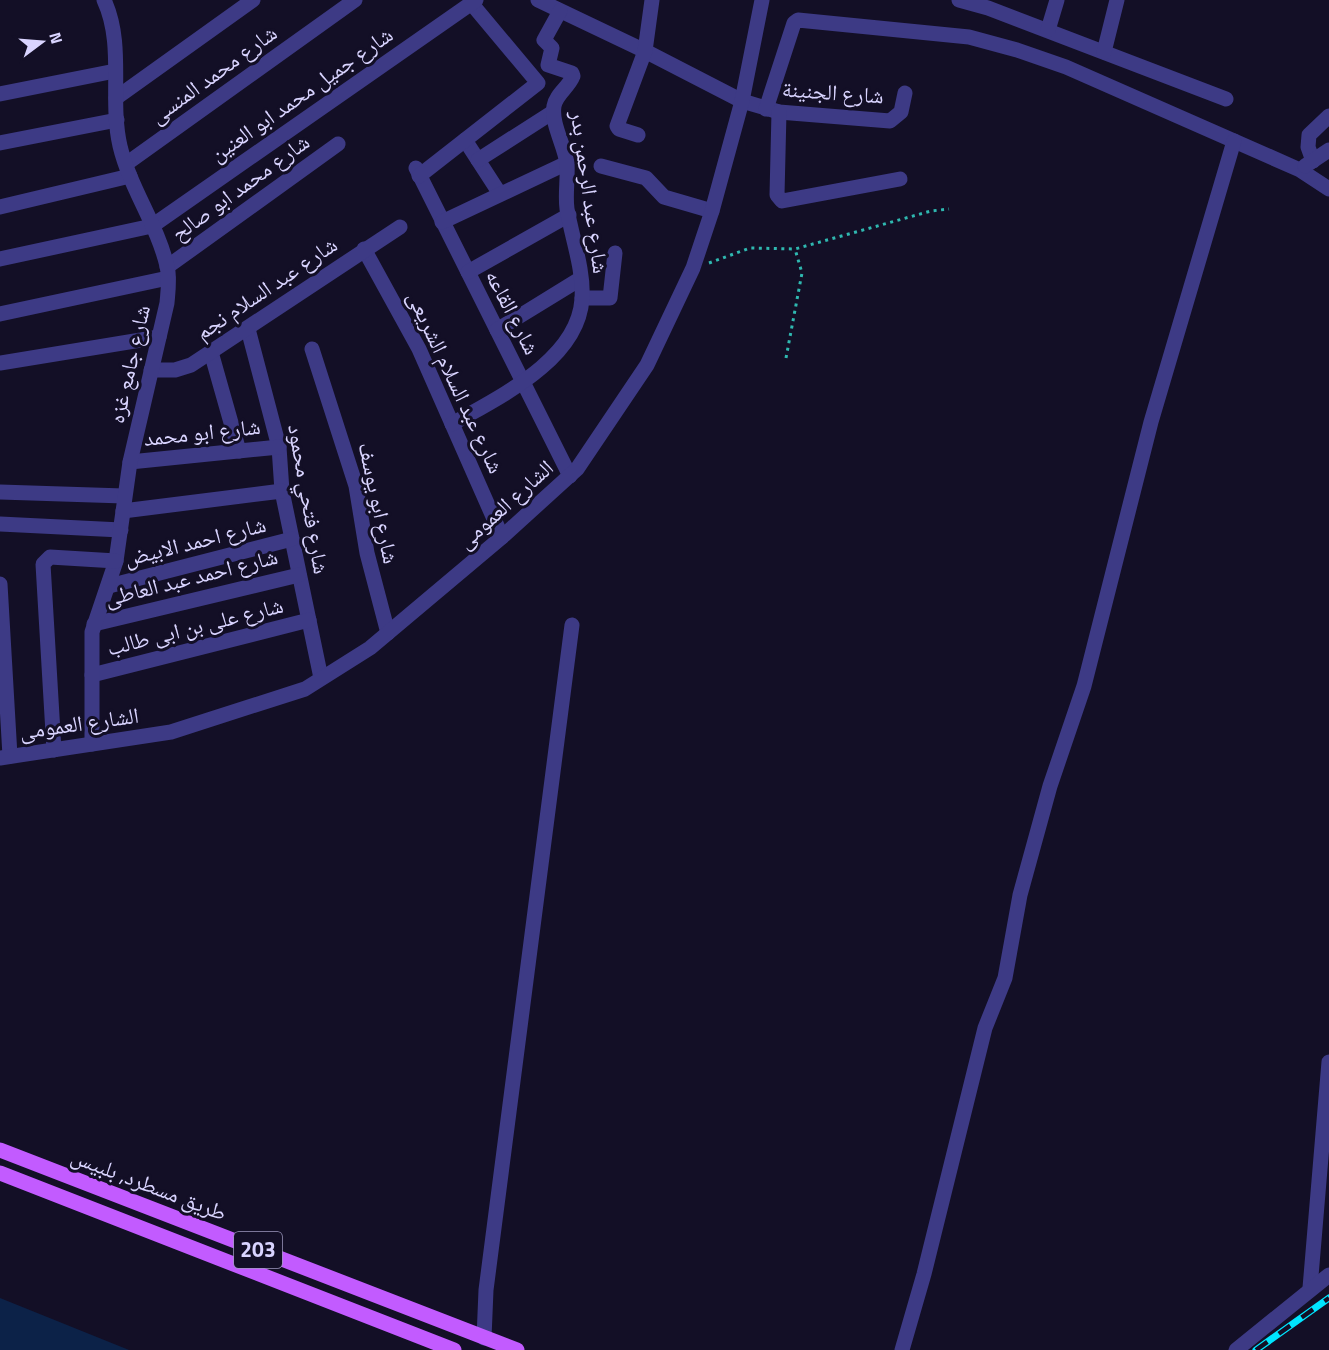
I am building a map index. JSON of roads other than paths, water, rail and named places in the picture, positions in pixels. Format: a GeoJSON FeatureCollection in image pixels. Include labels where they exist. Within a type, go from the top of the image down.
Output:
{"type":"FeatureCollection","features":[{"type":"Feature","properties":{"kind":"main road","name":"طريق مسطرد, بلبيس"},"geometry":{"type":"LineString","coordinates":[[0,1150],[517,1350]]}},
{"type":"Feature","properties":{"kind":"main road","name":"طريق مسطرد, بلبيس"},"geometry":{"type":"LineString","coordinates":[[0,1173],[454,1350]]}},
{"type":"Feature","properties":{"kind":"street","name":"شارع جامع غزه"},"geometry":{"type":"LineString","coordinates":[[92,744],[94,624],[116,561],[130,462],[167,303],[168,272],[120,145],[116,98],[116,44],[110,13],[104,0]]}},
{"type":"Feature","properties":{"kind":"street"},"geometry":{"type":"LineString","coordinates":[[116,98],[253,0]]}},
{"type":"Feature","properties":{"kind":"street","name":"شارع محمد المنسى"},"geometry":{"type":"LineString","coordinates":[[128,170],[355,0]]}},
{"type":"Feature","properties":{"kind":"street","name":"شارع الجنينة"},"geometry":{"type":"LineString","coordinates":[[538,0],[742,101],[773,111],[890,121],[901,112],[905,93]]}},
{"type":"Feature","properties":{"kind":"street"},"geometry":{"type":"LineString","coordinates":[[638,135],[618,129],[616,126],[645,51],[652,0]]}},
{"type":"Feature","properties":{"kind":"street","name":"الشارع العمومى"},"geometry":{"type":"LineString","coordinates":[[5,757],[143,738],[197,726],[305,689],[370,648],[502,537],[577,469],[647,365],[693,268],[712,211],[742,101],[762,0]]}},
{"type":"Feature","properties":{"kind":"street"},"geometry":{"type":"LineString","coordinates":[[959,0],[990,4],[1048,30],[1226,99]]}},
{"type":"Feature","properties":{"kind":"street"},"geometry":{"type":"LineString","coordinates":[[1048,30],[1057,0]]}},
{"type":"Feature","properties":{"kind":"street"},"geometry":{"type":"LineString","coordinates":[[1104,52],[1117,0]]}},
{"type":"Feature","properties":{"kind":"street"},"geometry":{"type":"LineString","coordinates":[[473,2],[537,83],[465,140],[500,195]]}},
{"type":"Feature","properties":{"kind":"street","name":"شارع جميل محمد ابو العنين"},"geometry":{"type":"LineString","coordinates":[[152,226],[473,2]]}},
{"type":"Feature","properties":{"kind":"street","name":"شارع عبد الرحمن بدر"},"geometry":{"type":"LineString","coordinates":[[452,423],[524,383],[561,348],[572,333],[579,316],[582,298],[569,215],[567,163],[554,112],[556,100],[573,76],[572,73],[550,67],[547,63],[552,48],[544,38],[561,11]]}},
{"type":"Feature","properties":{"kind":"street"},"geometry":{"type":"LineString","coordinates":[[900,179],[782,201],[777,195],[773,111],[794,23],[803,19],[969,37],[1017,50],[1066,67],[1234,141],[1307,165],[1329,189]]}},
{"type":"Feature","properties":{"kind":"street"},"geometry":{"type":"LineString","coordinates":[[0,94],[115,71]]}},
{"type":"Feature","properties":{"kind":"street"},"geometry":{"type":"LineString","coordinates":[[478,160],[554,112]]}},
{"type":"Feature","properties":{"kind":"street"},"geometry":{"type":"LineString","coordinates":[[1307,165],[1309,135],[1329,116]]}},
{"type":"Feature","properties":{"kind":"street"},"geometry":{"type":"LineString","coordinates":[[0,143],[117,120]]}},
{"type":"Feature","properties":{"kind":"street","name":"شارع القاعه"},"geometry":{"type":"LineString","coordinates":[[465,140],[417,172],[570,476]]}},
{"type":"Feature","properties":{"kind":"street"},"geometry":{"type":"LineString","coordinates":[[902,1350],[924,1274],[985,1028],[1005,978],[1020,895],[1050,786],[1084,686],[1151,422],[1234,141]]}},
{"type":"Feature","properties":{"kind":"street","name":"شارع محمد ابو صالح"},"geometry":{"type":"LineString","coordinates":[[0,314],[168,272],[338,144]]}},
{"type":"Feature","properties":{"kind":"street"},"geometry":{"type":"LineString","coordinates":[[1307,165],[1329,150]]}},
{"type":"Feature","properties":{"kind":"street"},"geometry":{"type":"LineString","coordinates":[[442,222],[567,163]]}},
{"type":"Feature","properties":{"kind":"street"},"geometry":{"type":"LineString","coordinates":[[601,166],[646,178],[669,200],[712,211]]}},
{"type":"Feature","properties":{"kind":"street"},"geometry":{"type":"LineString","coordinates":[[0,207],[128,170]]}},
{"type":"Feature","properties":{"kind":"street"},"geometry":{"type":"LineString","coordinates":[[468,272],[569,215]]}},
{"type":"Feature","properties":{"kind":"street"},"geometry":{"type":"LineString","coordinates":[[0,259],[152,226]]}},
{"type":"Feature","properties":{"kind":"street","name":"شارع عبد السلام نجم"},"geometry":{"type":"LineString","coordinates":[[151,370],[183,368],[211,352],[400,227]]}},
{"type":"Feature","properties":{"kind":"street","name":"شارع عبد السلام الشريعى"},"geometry":{"type":"LineString","coordinates":[[364,249],[407,325],[502,537]]}},
{"type":"Feature","properties":{"kind":"street"},"geometry":{"type":"LineString","coordinates":[[582,298],[610,298],[615,254]]}},
{"type":"Feature","properties":{"kind":"street"},"geometry":{"type":"LineString","coordinates":[[497,330],[580,279]]}},
{"type":"Feature","properties":{"kind":"street","name":"شارع فتحي محمود"},"geometry":{"type":"LineString","coordinates":[[248,329],[279,447],[282,491],[321,678]]}},
{"type":"Feature","properties":{"kind":"street"},"geometry":{"type":"LineString","coordinates":[[0,363],[159,337]]}},
{"type":"Feature","properties":{"kind":"street","name":"شارع ابو يوسف"},"geometry":{"type":"LineString","coordinates":[[312,349],[356,486],[367,554],[388,633]]}},
{"type":"Feature","properties":{"kind":"street"},"geometry":{"type":"LineString","coordinates":[[211,352],[239,451]]}},
{"type":"Feature","properties":{"kind":"street","name":"شارع ابو محمد"},"geometry":{"type":"LineString","coordinates":[[130,462],[279,447]]}},
{"type":"Feature","properties":{"kind":"street"},"geometry":{"type":"LineString","coordinates":[[123,511],[282,491]]}},
{"type":"Feature","properties":{"kind":"street"},"geometry":{"type":"LineString","coordinates":[[0,492],[7,494],[124,495]]}},
{"type":"Feature","properties":{"kind":"street"},"geometry":{"type":"LineString","coordinates":[[0,524],[121,530]]}},
{"type":"Feature","properties":{"kind":"street","name":"شارع احمد الابيض"},"geometry":{"type":"LineString","coordinates":[[109,586],[292,539]]}},
{"type":"Feature","properties":{"kind":"street"},"geometry":{"type":"LineString","coordinates":[[54,750],[43,564],[50,558],[116,561]]}},
{"type":"Feature","properties":{"kind":"street","name":"شارع احمد عبد العاطى"},"geometry":{"type":"LineString","coordinates":[[94,624],[299,575]]}},
{"type":"Feature","properties":{"kind":"street"},"geometry":{"type":"LineString","coordinates":[[0,584],[5,757]]}},
{"type":"Feature","properties":{"kind":"street","name":"شارع على بن ابى طالب"},"geometry":{"type":"LineString","coordinates":[[92,675],[309,620]]}},
{"type":"Feature","properties":{"kind":"street"},"geometry":{"type":"LineString","coordinates":[[484,1338],[486,1290],[572,625]]}},
{"type":"Feature","properties":{"kind":"street"},"geometry":{"type":"LineString","coordinates":[[1310,1288],[1329,1062]]}},
{"type":"Feature","properties":{"kind":"street"},"geometry":{"type":"LineString","coordinates":[[1236,1350],[1310,1288],[1329,1275]]}},
{"type":"Feature","properties":{"kind":"water"},"geometry":{"type":"Polygon","coordinates":[[[0,1298],[129,1350],[0,1350],[0,1298]]]}},
{"type":"Feature","properties":{"kind":"railway"},"geometry":{"type":"LineString","coordinates":[[1256,1350],[1329,1298]]}}]}
